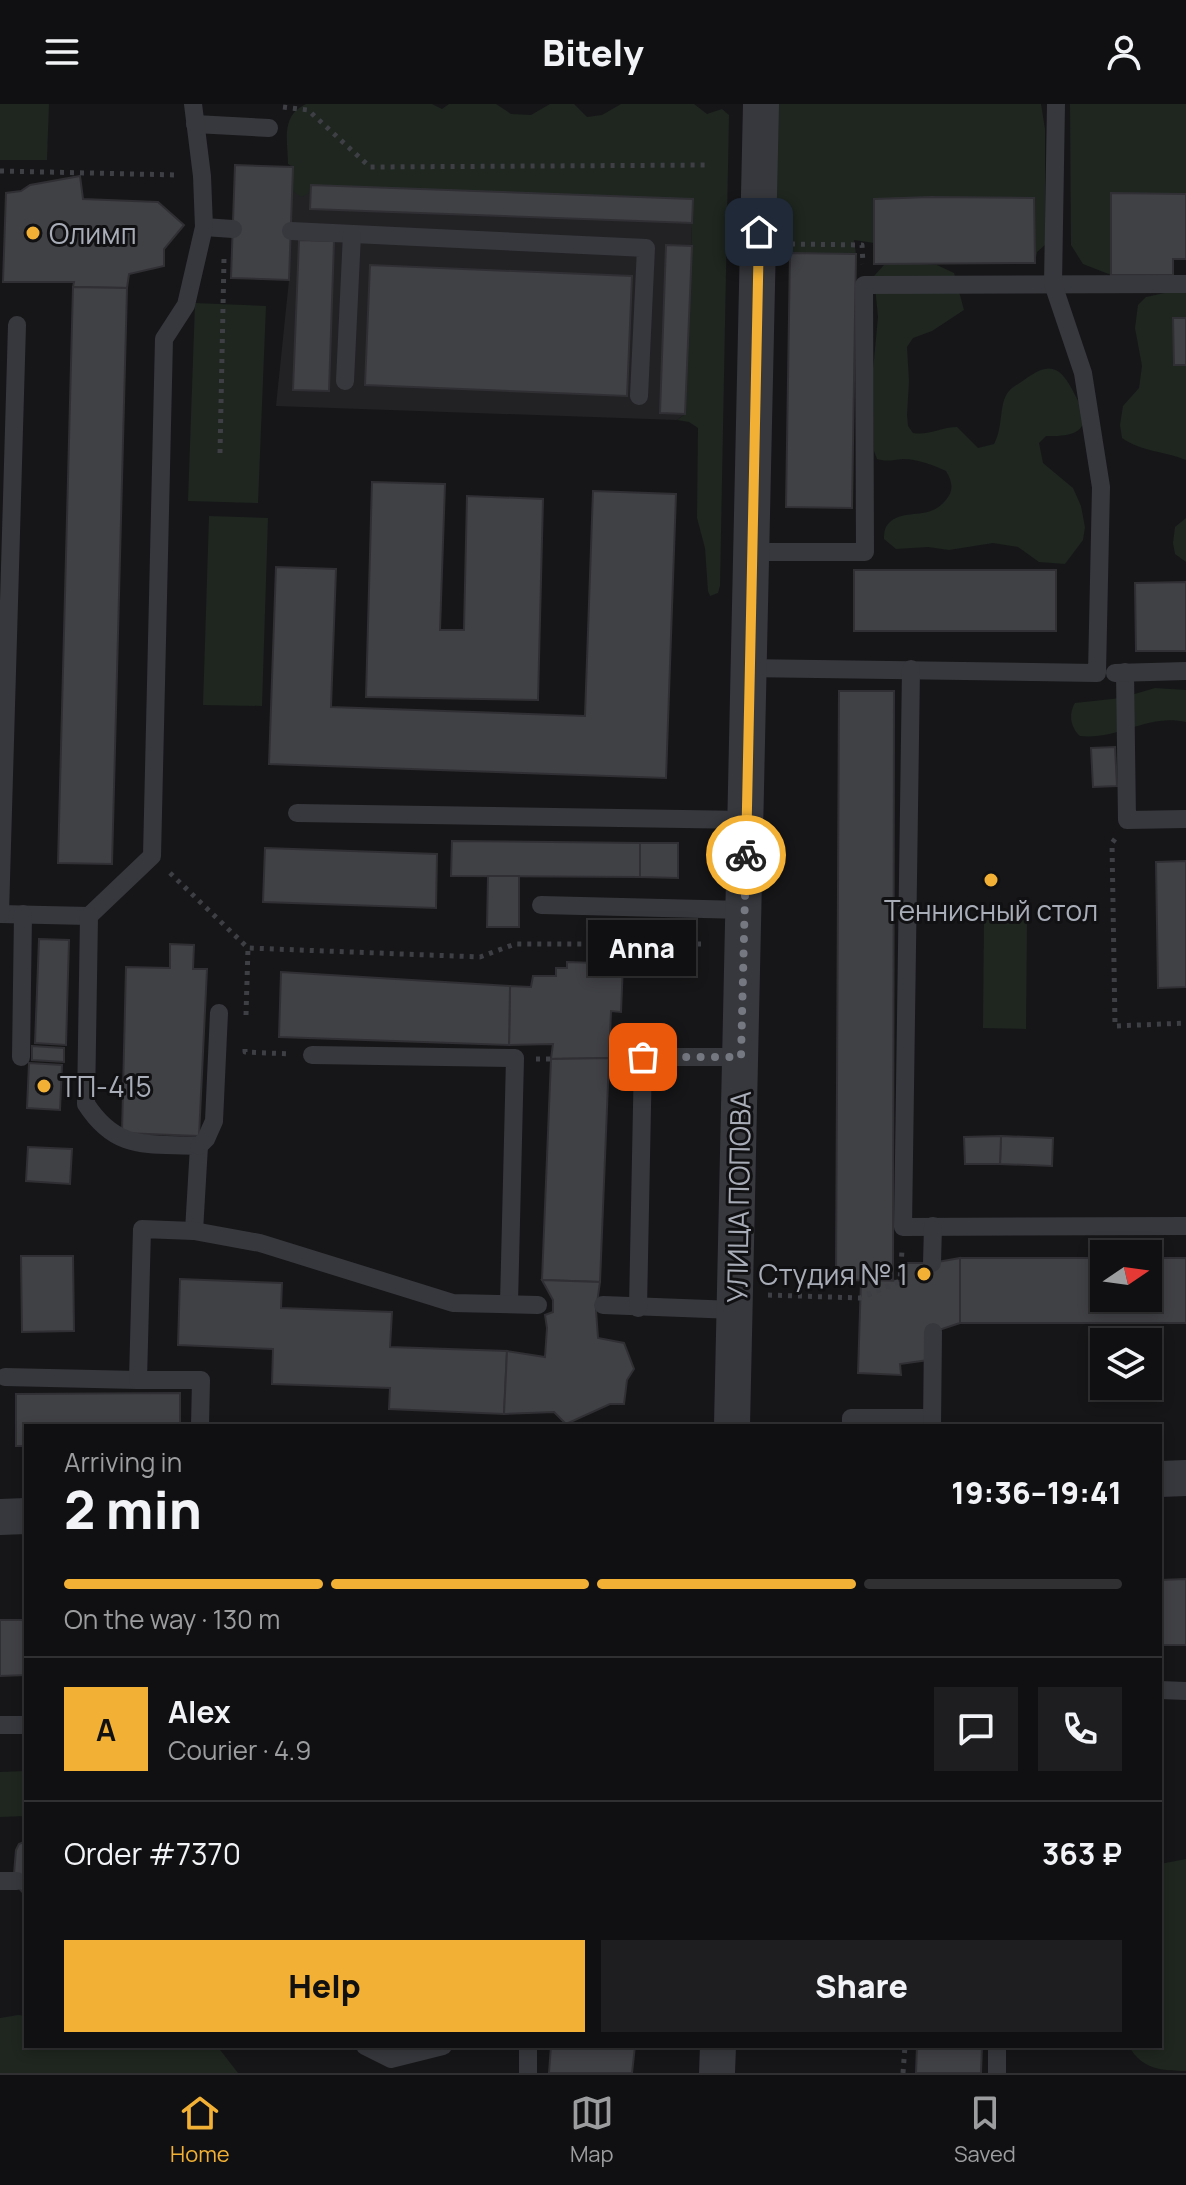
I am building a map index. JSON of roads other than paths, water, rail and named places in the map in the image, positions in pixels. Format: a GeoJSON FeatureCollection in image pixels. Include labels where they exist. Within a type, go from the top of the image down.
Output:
{"type":"FeatureCollection","features":[{"type":"Feature","properties":{"kind":"street","name":"УЛИЦА ПОПОВА"},"geometry":{"type":"LineString","coordinates":[[732,1424],[749,1302],[741,1057],[761,104]]}},
{"type":"Feature","properties":{"kind":"street"},"geometry":{"type":"LineString","coordinates":[[1162,1479],[1186,1478]]}},
{"type":"Feature","properties":{"kind":"street"},"geometry":{"type":"LineString","coordinates":[[0,1517],[24,1516]]}},
{"type":"Feature","properties":{"kind":"street"},"geometry":{"type":"LineString","coordinates":[[717,2073],[718,2048]]}},
{"type":"Feature","properties":{"kind":"lane"},"geometry":{"type":"LineString","coordinates":[[17,325],[4,673],[0,914],[89,916],[152,856],[164,339],[186,305],[204,227],[202,176],[193,104]]}},
{"type":"Feature","properties":{"kind":"lane"},"geometry":{"type":"LineString","coordinates":[[1056,104],[1053,284],[1083,373],[1101,487],[1097,673]]}},
{"type":"Feature","properties":{"kind":"lane"},"geometry":{"type":"LineString","coordinates":[[195,124],[269,128]]}},
{"type":"Feature","properties":{"kind":"lane"},"geometry":{"type":"LineString","coordinates":[[204,227],[229,229]]}},
{"type":"Feature","properties":{"kind":"lane"},"geometry":{"type":"LineString","coordinates":[[291,231],[646,248],[639,396]]}},
{"type":"Feature","properties":{"kind":"lane"},"geometry":{"type":"LineString","coordinates":[[345,381],[352,234]]}},
{"type":"Feature","properties":{"kind":"lane"},"geometry":{"type":"LineString","coordinates":[[753,552],[865,552],[864,285],[1186,284]]}},
{"type":"Feature","properties":{"kind":"lane"},"geometry":{"type":"LineString","coordinates":[[750,668],[1097,673],[1186,671]]}},
{"type":"Feature","properties":{"kind":"lane"},"geometry":{"type":"LineString","coordinates":[[911,669],[903,1227],[1186,1226]]}},
{"type":"Feature","properties":{"kind":"lane"},"geometry":{"type":"LineString","coordinates":[[1125,672],[1127,820],[1186,819]]}},
{"type":"Feature","properties":{"kind":"lane"},"geometry":{"type":"LineString","coordinates":[[297,813],[747,820]]}},
{"type":"Feature","properties":{"kind":"lane"},"geometry":{"type":"LineString","coordinates":[[541,905],[744,910]]}},
{"type":"Feature","properties":{"kind":"lane"},"geometry":{"type":"LineString","coordinates":[[21,1057],[23,914]]}},
{"type":"Feature","properties":{"kind":"lane"},"geometry":{"type":"LineString","coordinates":[[89,916],[86,1104],[99,1124],[119,1137],[136,1143],[199,1146]]}},
{"type":"Feature","properties":{"kind":"lane"},"geometry":{"type":"LineString","coordinates":[[194,1231],[199,1146],[206,1139],[214,1121],[219,1013]]}},
{"type":"Feature","properties":{"kind":"lane"},"geometry":{"type":"LineString","coordinates":[[312,1055],[515,1058],[509,1303]]}},
{"type":"Feature","properties":{"kind":"lane"},"geometry":{"type":"LineString","coordinates":[[638,1308],[643,1057],[741,1057]]}},
{"type":"Feature","properties":{"kind":"lane"},"geometry":{"type":"LineString","coordinates":[[932,1263],[933,1226]]}},
{"type":"Feature","properties":{"kind":"lane"},"geometry":{"type":"LineString","coordinates":[[138,1380],[142,1229],[194,1231],[260,1243],[453,1303],[538,1305]]}},
{"type":"Feature","properties":{"kind":"lane"},"geometry":{"type":"LineString","coordinates":[[603,1305],[638,1308],[749,1302]]}},
{"type":"Feature","properties":{"kind":"lane"},"geometry":{"type":"LineString","coordinates":[[851,1424],[851,1418],[932,1422],[933,1332]]}},
{"type":"Feature","properties":{"kind":"lane"},"geometry":{"type":"LineString","coordinates":[[5,1377],[201,1380],[200,1424]]}},
{"type":"Feature","properties":{"kind":"lane"},"geometry":{"type":"LineString","coordinates":[[1162,1690],[1186,1691]]}},
{"type":"Feature","properties":{"kind":"lane"},"geometry":{"type":"LineString","coordinates":[[0,1725],[24,1725]]}},
{"type":"Feature","properties":{"kind":"lane"},"geometry":{"type":"LineString","coordinates":[[368,2048],[391,2066],[438,2048]]}},
{"type":"Feature","properties":{"kind":"lane"},"geometry":{"type":"LineString","coordinates":[[528,2048],[528,2073]]}},
{"type":"Feature","properties":{"kind":"lane"},"geometry":{"type":"LineString","coordinates":[[997,2048],[997,2073]]}},
{"type":"Feature","properties":{"kind":"place","name":"Олимп"},"geometry":{"type":"Point","coordinates":[33,233]}},
{"type":"Feature","properties":{"kind":"place","name":"Теннисный стол"},"geometry":{"type":"Point","coordinates":[991,880]}},
{"type":"Feature","properties":{"kind":"place","name":"Anna"},"geometry":{"type":"Point","coordinates":[643,1057]}},
{"type":"Feature","properties":{"kind":"place","name":"ТП-415"},"geometry":{"type":"Point","coordinates":[44,1086]}},
{"type":"Feature","properties":{"kind":"place","name":"Студия № 1"},"geometry":{"type":"Point","coordinates":[924,1274]}}]}
